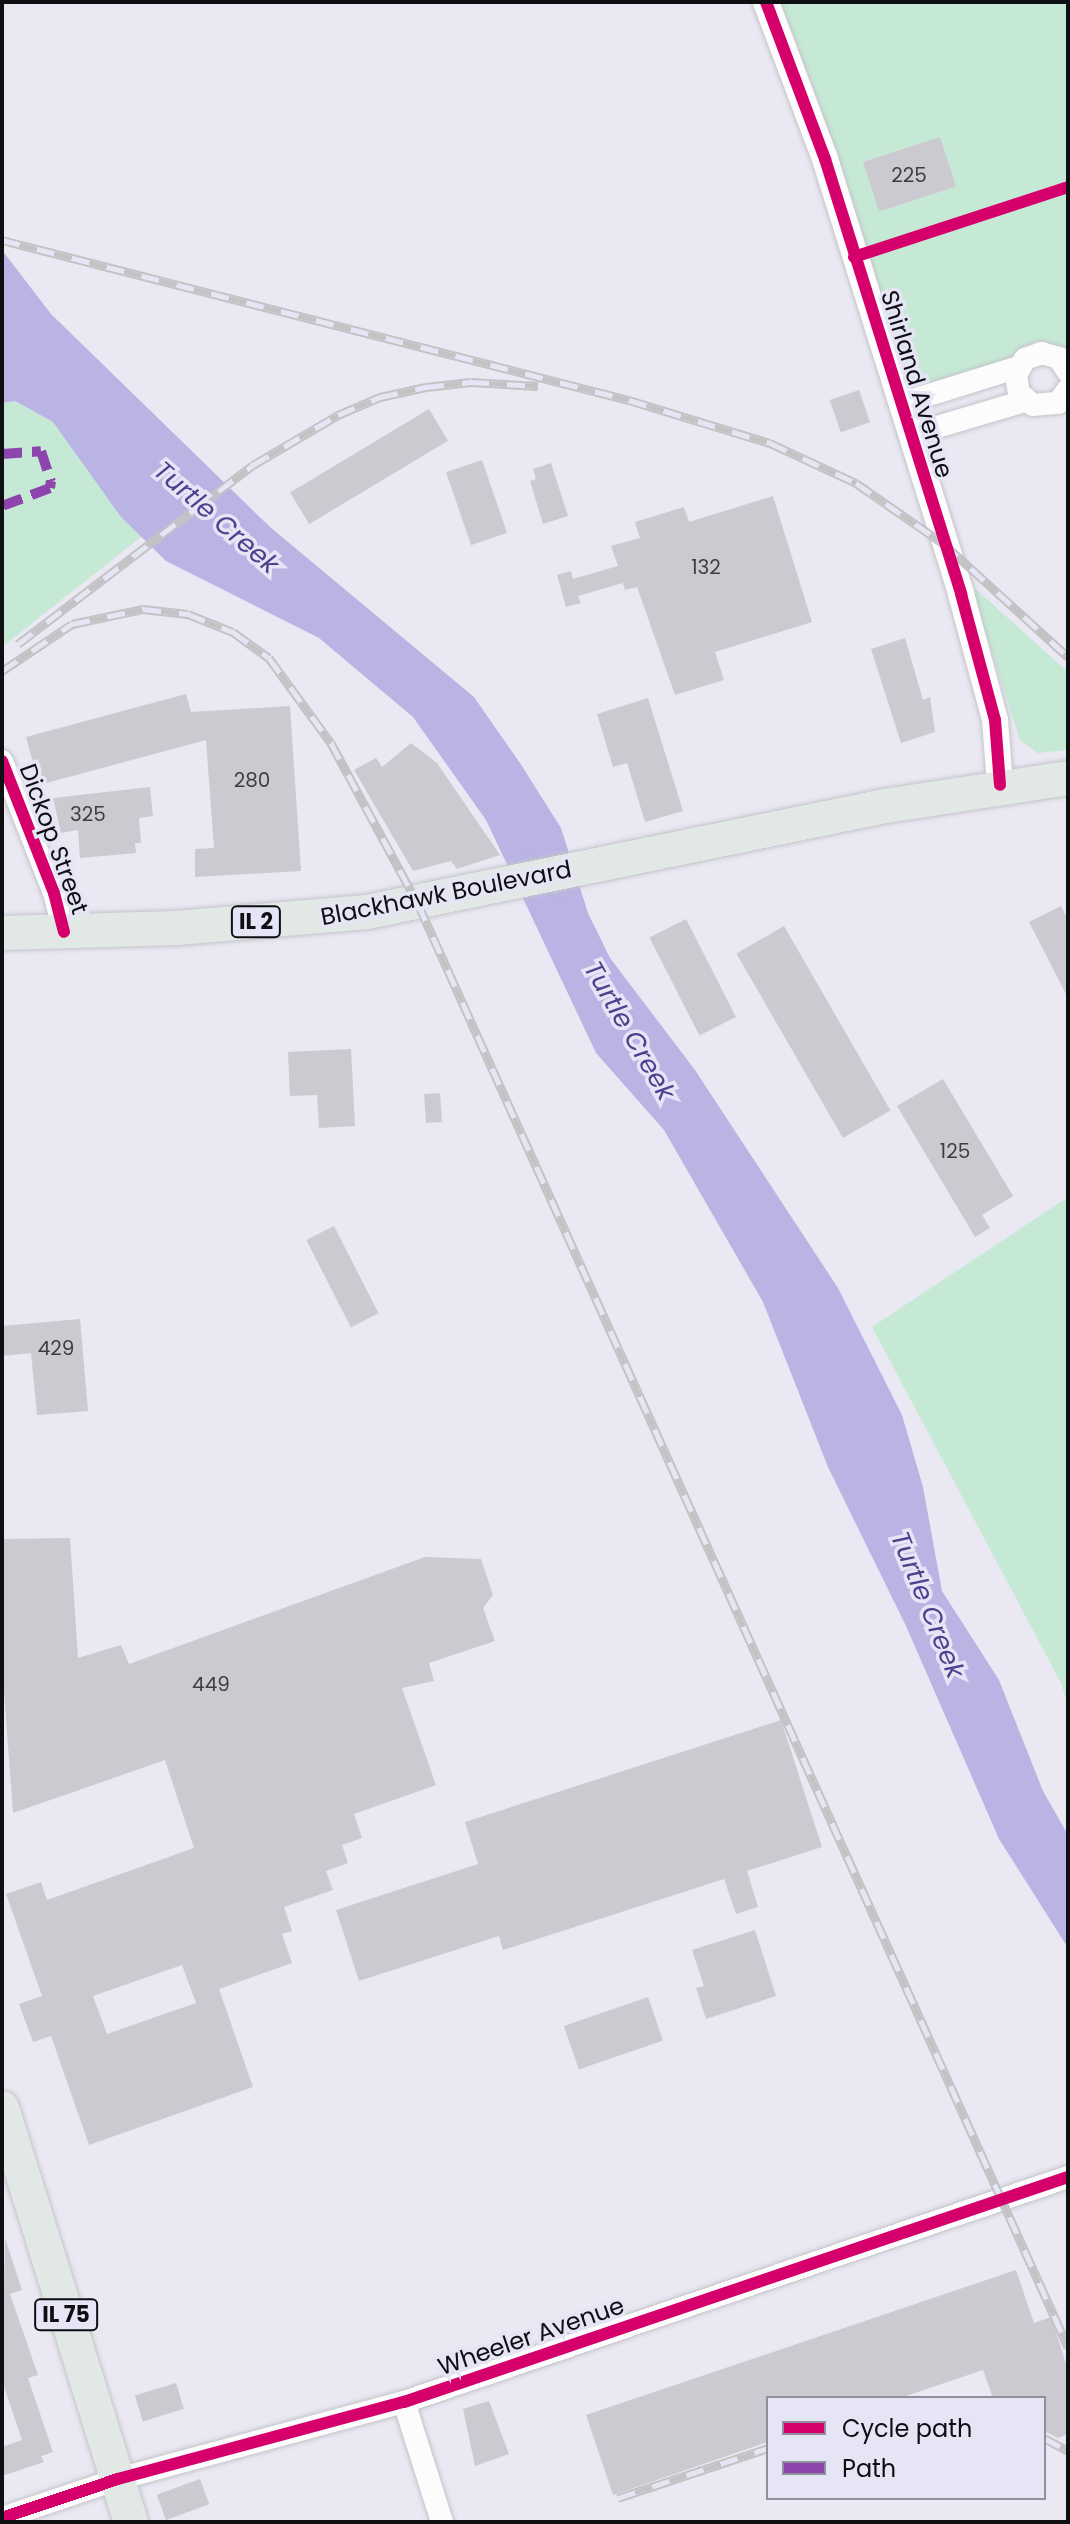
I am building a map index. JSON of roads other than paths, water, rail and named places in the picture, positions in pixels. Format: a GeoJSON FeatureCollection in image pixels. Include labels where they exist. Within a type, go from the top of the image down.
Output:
{"type":"FeatureCollection","features":[{"type":"Feature","properties":{"kind":"main road","name":"Blackhawk Boulevard"},"geometry":{"type":"LineString","coordinates":[[2,933],[308,919],[508,884],[885,806],[1000,785],[1068,778]]}},
{"type":"Feature","properties":{"kind":"main road","name":"IL 75"},"geometry":{"type":"LineString","coordinates":[[2,2108],[131,2522]]}},
{"type":"Feature","properties":{"kind":"street","name":"Shirland Avenue"},"geometry":{"type":"LineString","coordinates":[[766,2],[821,146],[910,435],[995,720],[1000,785]]}},
{"type":"Feature","properties":{"kind":"street"},"geometry":{"type":"LineString","coordinates":[[900,404],[1019,367],[1042,353],[1059,358],[1068,372]]}},
{"type":"Feature","properties":{"kind":"street"},"geometry":{"type":"LineString","coordinates":[[1019,367],[1016,385],[1025,401]]}},
{"type":"Feature","properties":{"kind":"street"},"geometry":{"type":"LineString","coordinates":[[910,435],[1025,401],[1050,406],[1068,389]]}},
{"type":"Feature","properties":{"kind":"street","name":"Dickop Street"},"geometry":{"type":"LineString","coordinates":[[2,761],[54,893],[64,932]]}},
{"type":"Feature","properties":{"kind":"street","name":"Wheeler Avenue"},"geometry":{"type":"LineString","coordinates":[[2,2518],[118,2479],[404,2402],[1068,2177]]}},
{"type":"Feature","properties":{"kind":"street"},"geometry":{"type":"LineString","coordinates":[[404,2402],[442,2522]]}},
{"type":"Feature","properties":{"kind":"water","name":"Turtle Creek"},"geometry":{"type":"Polygon","coordinates":[[[2,250],[51,314],[270,527],[474,697],[561,828],[588,913],[610,958],[695,1070],[838,1288],[902,1415],[923,1487],[942,1591],[999,1680],[1043,1791],[1068,1835],[1068,1948],[999,1839],[906,1626],[828,1467],[763,1302],[664,1130],[596,1053],[486,820],[413,717],[319,638],[166,561],[121,517],[53,422],[15,401],[2,403],[2,250]]]}},
{"type":"Feature","properties":{"kind":"railway"},"geometry":{"type":"LineString","coordinates":[[2,240],[629,400],[770,443],[856,483],[944,544],[1068,657]]}},
{"type":"Feature","properties":{"kind":"railway"},"geometry":{"type":"LineString","coordinates":[[18,644],[253,465],[338,415],[380,397],[426,387],[471,382],[538,386]]}},
{"type":"Feature","properties":{"kind":"railway"},"geometry":{"type":"LineString","coordinates":[[2,671],[72,624],[143,609],[188,614],[233,632],[269,658],[331,743],[418,904],[1068,2347]]}},
{"type":"Feature","properties":{"kind":"railway"},"geometry":{"type":"LineString","coordinates":[[1046,2439],[1068,2451]]}},
{"type":"Feature","properties":{"kind":"railway"},"geometry":{"type":"LineString","coordinates":[[618,2498],[766,2449]]}}]}
